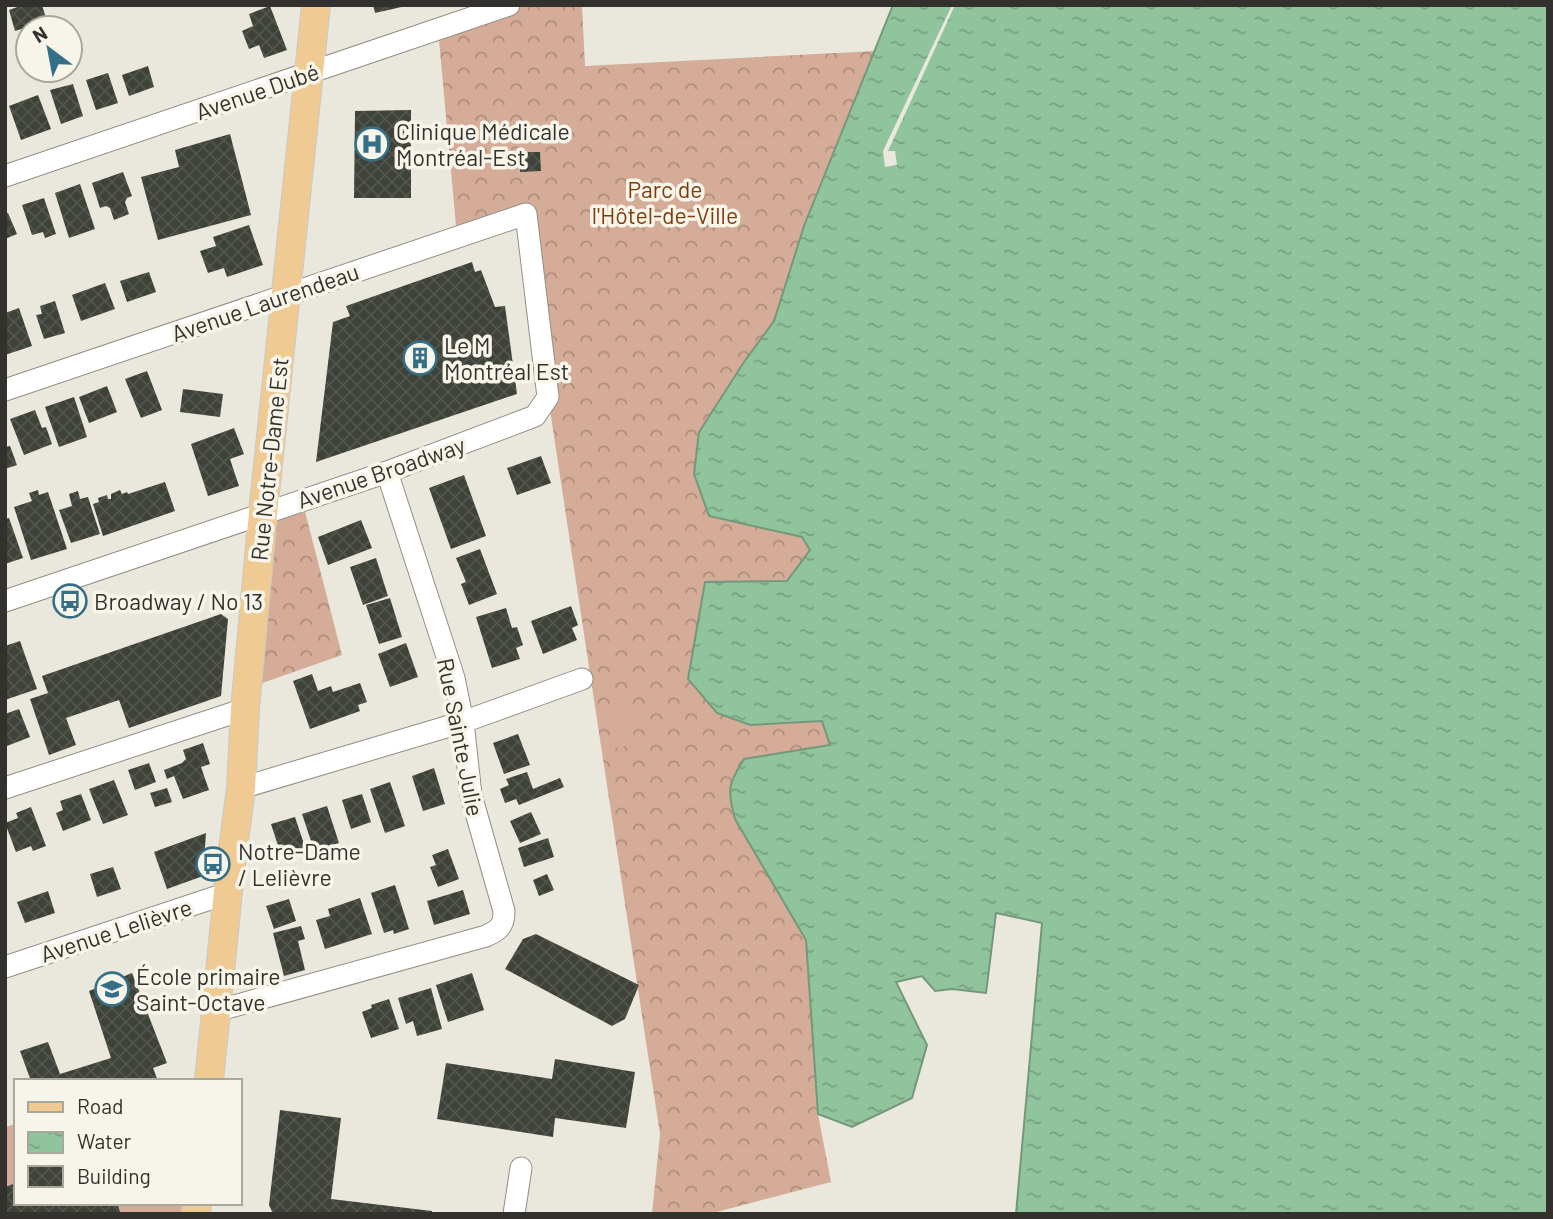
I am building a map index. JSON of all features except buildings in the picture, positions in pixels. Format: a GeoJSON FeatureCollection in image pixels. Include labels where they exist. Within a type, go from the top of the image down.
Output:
{"type":"FeatureCollection","features":[{"type":"Feature","properties":{"kind":"main road","name":"Rue Notre-Dame Est"},"geometry":{"type":"LineString","coordinates":[[209,1079],[241,788],[245,709],[263,513],[316,5]]}},
{"type":"Feature","properties":{"kind":"street","name":"Avenue Dubé"},"geometry":{"type":"LineString","coordinates":[[5,176],[509,5]]}},
{"type":"Feature","properties":{"kind":"street","name":"Avenue Laurendeau"},"geometry":{"type":"LineString","coordinates":[[5,390],[526,214],[548,397]]}},
{"type":"Feature","properties":{"kind":"street","name":"Avenue Broadway"},"geometry":{"type":"LineString","coordinates":[[5,601],[387,472],[536,416],[548,397]]}},
{"type":"Feature","properties":{"kind":"street","name":"Rue Sainte Julie"},"geometry":{"type":"LineString","coordinates":[[216,1011],[485,936],[498,930],[504,922],[504,911],[471,795],[463,722],[454,678],[387,472]]}},
{"type":"Feature","properties":{"kind":"street"},"geometry":{"type":"LineString","coordinates":[[241,788],[463,722],[582,679]]}},
{"type":"Feature","properties":{"kind":"street"},"geometry":{"type":"LineString","coordinates":[[5,788],[245,709]]}},
{"type":"Feature","properties":{"kind":"street","name":"Avenue Lelièvre"},"geometry":{"type":"LineString","coordinates":[[5,967],[228,893]]}},
{"type":"Feature","properties":{"kind":"street"},"geometry":{"type":"LineString","coordinates":[[514,1214],[521,1168]]}},
{"type":"Feature","properties":{"kind":"green space","name":"Parc de l'Hôtel-de-Ville"},"geometry":{"type":"Polygon","coordinates":[[[509,5],[582,5],[585,66],[875,51],[804,226],[774,321],[699,431],[709,516],[802,537],[810,550],[787,581],[705,582],[688,679],[717,713],[751,725],[823,721],[830,745],[744,759],[732,781],[730,794],[735,819],[806,940],[818,1114],[831,1182],[709,1214],[652,1214],[660,1134],[548,397],[526,215],[457,237],[438,29],[509,5]]]}},
{"type":"Feature","properties":{"kind":"green space"},"geometry":{"type":"Polygon","coordinates":[[[302,500],[342,655],[248,688],[263,513],[302,500]]]}},
{"type":"Feature","properties":{"kind":"green space"},"geometry":{"type":"Polygon","coordinates":[[[630,709],[635,745],[614,748],[608,712],[630,709]]]}},
{"type":"Feature","properties":{"kind":"green space"},"geometry":{"type":"Polygon","coordinates":[[[14,1125],[14,1205],[197,1205],[196,1214],[5,1214],[5,1127],[14,1125]]]}},
{"type":"Feature","properties":{"kind":"water"},"geometry":{"type":"Polygon","coordinates":[[[893,5],[1548,5],[1548,1214],[1016,1214],[1042,923],[996,913],[986,993],[952,989],[935,991],[922,976],[896,982],[927,1045],[912,1098],[852,1127],[818,1114],[806,940],[735,819],[730,788],[744,759],[830,745],[822,721],[750,725],[717,713],[688,679],[705,582],[787,581],[810,550],[802,537],[709,516],[694,474],[699,432],[774,321],[804,226],[893,5]]]}},
{"type":"Feature","properties":{"kind":"pier"},"geometry":{"type":"Polygon","coordinates":[[[952,5],[955,5],[888,151],[895,151],[897,165],[885,167],[883,151],[952,5]]]}},
{"type":"Feature","properties":{"kind":"place","name":"Clinique Médicale Montréal-Est"},"geometry":{"type":"Point","coordinates":[372,144]}},
{"type":"Feature","properties":{"kind":"place","name":"Le M Montréal Est"},"geometry":{"type":"Point","coordinates":[420,358]}},
{"type":"Feature","properties":{"kind":"place","name":"Broadway / No 13"},"geometry":{"type":"Point","coordinates":[70,601]}},
{"type":"Feature","properties":{"kind":"place","name":"Notre-Dame / Lelièvre"},"geometry":{"type":"Point","coordinates":[213,864]}},
{"type":"Feature","properties":{"kind":"place","name":"École primaire Saint-Octave"},"geometry":{"type":"Point","coordinates":[112,989]}}]}
